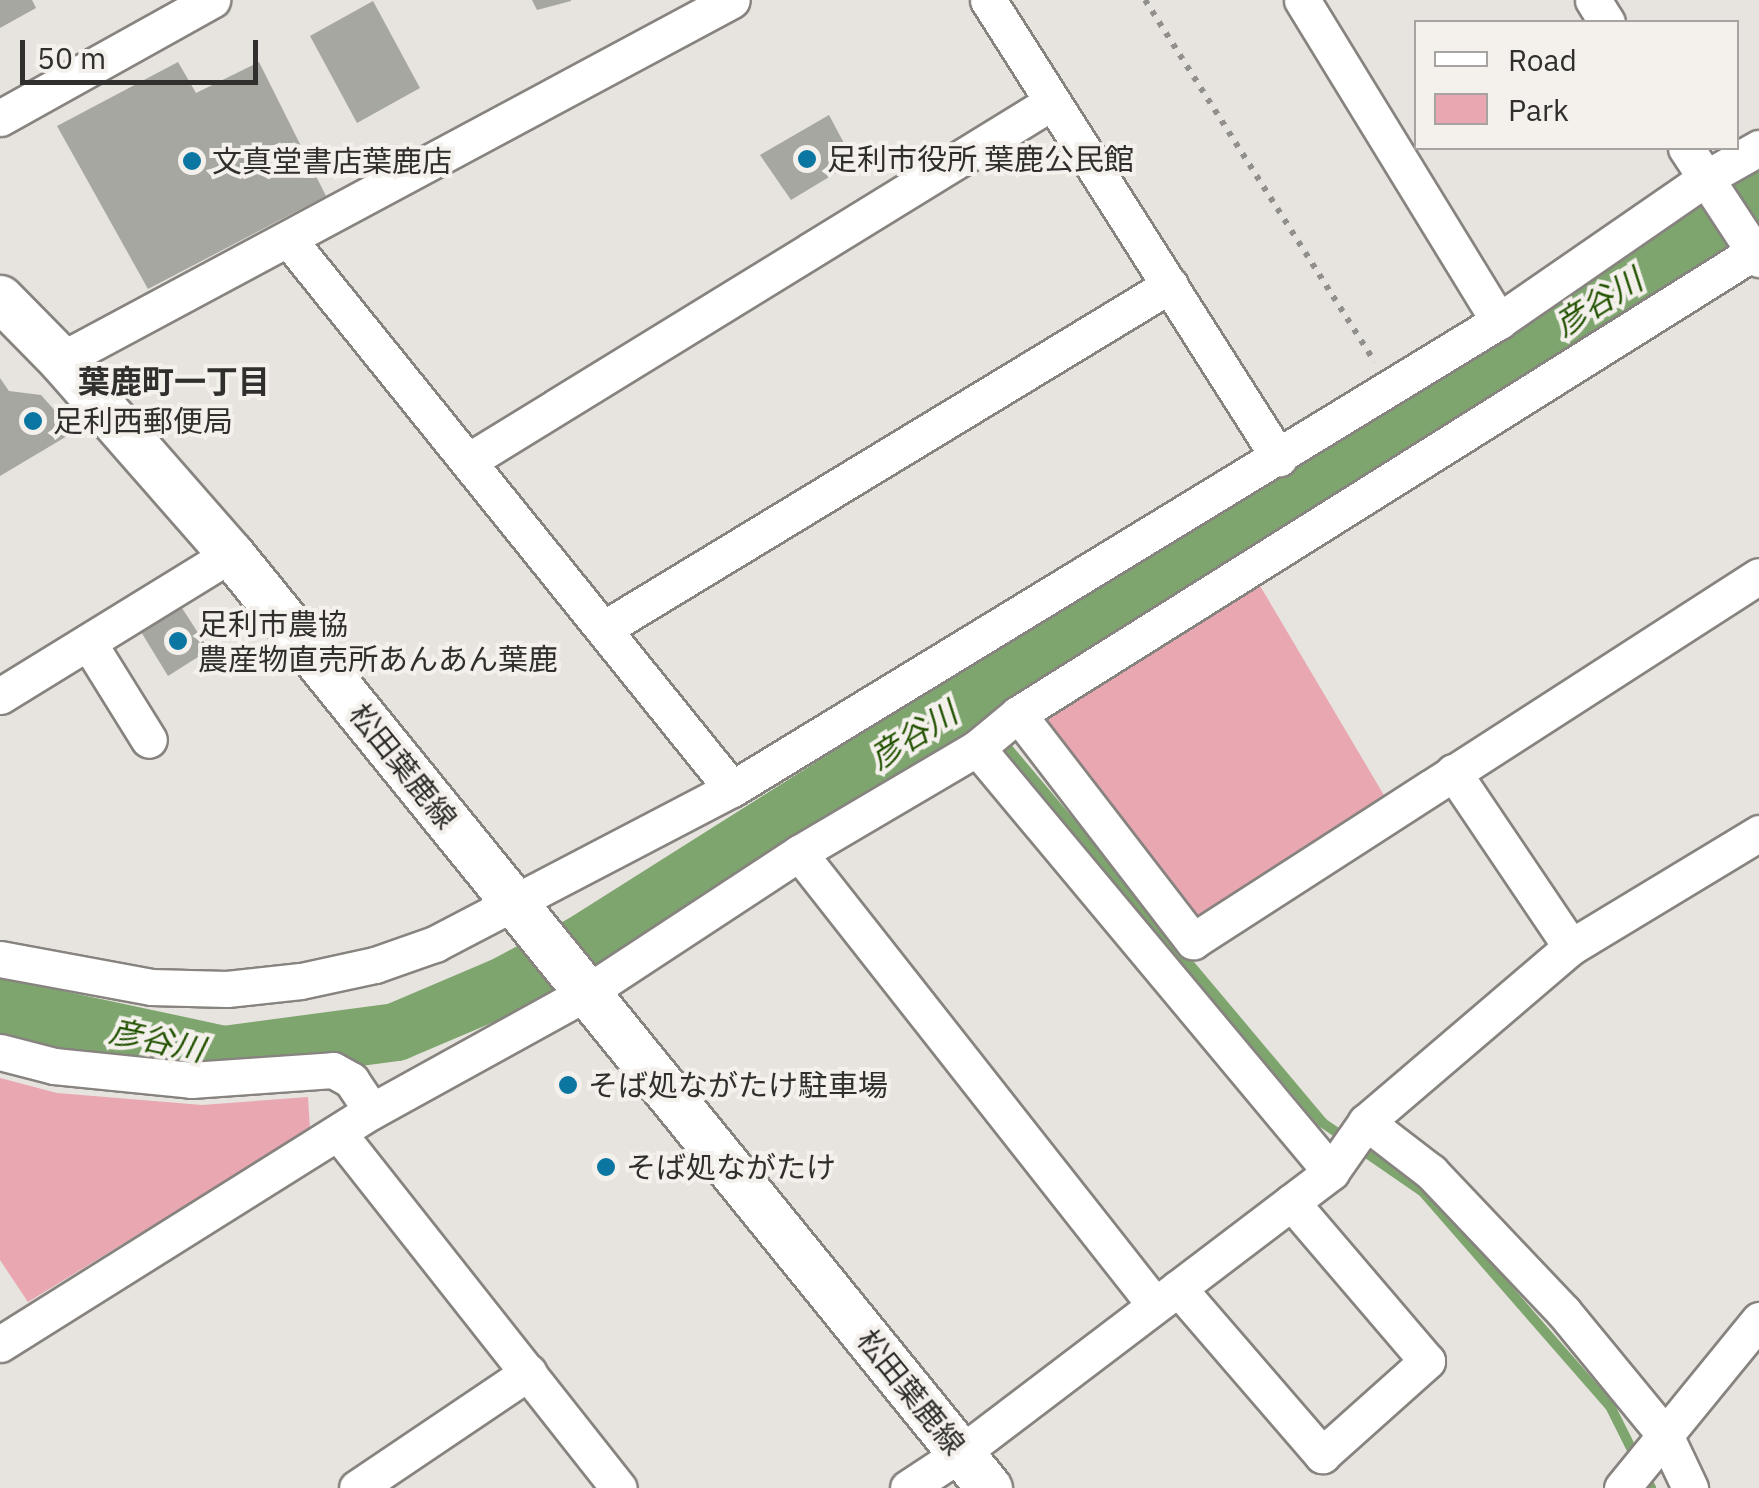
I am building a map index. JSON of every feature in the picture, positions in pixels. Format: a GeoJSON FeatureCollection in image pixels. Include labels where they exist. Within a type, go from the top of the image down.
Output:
{"type":"FeatureCollection","features":[{"type":"Feature","properties":{"kind":"main road","name":"松田葉鹿線"},"geometry":{"type":"LineString","coordinates":[[0,298],[61,360],[231,554],[989,1488]]}},
{"type":"Feature","properties":{"kind":"street"},"geometry":{"type":"LineString","coordinates":[[0,118],[212,0]]}},
{"type":"Feature","properties":{"kind":"street"},"geometry":{"type":"LineString","coordinates":[[61,360],[289,240],[688,10],[732,0]]}},
{"type":"Feature","properties":{"kind":"street"},"geometry":{"type":"LineString","coordinates":[[988,0],[1280,458]]}},
{"type":"Feature","properties":{"kind":"street"},"geometry":{"type":"LineString","coordinates":[[1302,0],[1499,321]]}},
{"type":"Feature","properties":{"kind":"street"},"geometry":{"type":"LineString","coordinates":[[470,460],[1052,102]]}},
{"type":"Feature","properties":{"kind":"street"},"geometry":{"type":"LineString","coordinates":[[0,959],[151,987],[228,989],[301,982],[375,965],[521,911],[732,789],[1280,458],[1711,187],[1759,148]]}},
{"type":"Feature","properties":{"kind":"street"},"geometry":{"type":"LineString","coordinates":[[0,1344],[577,982],[976,748],[1018,714],[1752,248],[1687,150]]}},
{"type":"Feature","properties":{"kind":"street"},"geometry":{"type":"LineString","coordinates":[[289,240],[732,789]]}},
{"type":"Feature","properties":{"kind":"street"},"geometry":{"type":"LineString","coordinates":[[605,628],[1170,285]]}},
{"type":"Feature","properties":{"kind":"street"},"geometry":{"type":"LineString","coordinates":[[0,696],[231,554]]}},
{"type":"Feature","properties":{"kind":"street"},"geometry":{"type":"LineString","coordinates":[[1018,714],[1192,941],[1759,576]]}},
{"type":"Feature","properties":{"kind":"street"},"geometry":{"type":"LineString","coordinates":[[88,642],[149,740]]}},
{"type":"Feature","properties":{"kind":"street"},"geometry":{"type":"LineString","coordinates":[[976,748],[1331,1172]]}},
{"type":"Feature","properties":{"kind":"street"},"geometry":{"type":"LineString","coordinates":[[1452,772],[1572,947]]}},
{"type":"Feature","properties":{"kind":"street"},"geometry":{"type":"LineString","coordinates":[[908,1488],[961,1454],[1331,1172],[1366,1122],[1572,947],[1759,833]]}},
{"type":"Feature","properties":{"kind":"street"},"geometry":{"type":"LineString","coordinates":[[799,853],[1167,1296],[1322,1455],[1426,1361],[1292,1202]]}},
{"type":"Feature","properties":{"kind":"street"},"geometry":{"type":"LineString","coordinates":[[0,1052],[54,1066],[191,1080],[333,1070],[352,1080],[372,1111]]}},
{"type":"Feature","properties":{"kind":"street"},"geometry":{"type":"LineString","coordinates":[[1366,1122],[1431,1172],[1563,1311],[1665,1435],[1690,1488]]}},
{"type":"Feature","properties":{"kind":"street"},"geometry":{"type":"LineString","coordinates":[[339,1134],[619,1488]]}},
{"type":"Feature","properties":{"kind":"street"},"geometry":{"type":"LineString","coordinates":[[1622,1488],[1759,1320]]}},
{"type":"Feature","properties":{"kind":"street"},"geometry":{"type":"LineString","coordinates":[[357,1488],[529,1372]]}},
{"type":"Feature","properties":{"kind":"path"},"geometry":{"type":"LineString","coordinates":[[1146,0],[1392,388]]}},
{"type":"Feature","properties":{"kind":"green space"},"geometry":{"type":"Polygon","coordinates":[[[1256,579],[1388,802],[1193,930],[1032,717],[1256,579]]]}},
{"type":"Feature","properties":{"kind":"green space"},"geometry":{"type":"Polygon","coordinates":[[[0,1078],[57,1093],[202,1105],[308,1097],[310,1129],[28,1302],[0,1260],[0,1078]]]}},
{"type":"Feature","properties":{"kind":"building"},"geometry":{"type":"Polygon","coordinates":[[[0,0],[32,0],[36,8],[0,28],[0,0]]]}},
{"type":"Feature","properties":{"kind":"building"},"geometry":{"type":"Polygon","coordinates":[[[532,0],[571,0],[571,1],[537,10],[532,0]]]}},
{"type":"Feature","properties":{"kind":"building"},"geometry":{"type":"Polygon","coordinates":[[[373,1],[420,88],[357,123],[310,36],[373,1]]]}},
{"type":"Feature","properties":{"kind":"building","name":"文真堂書店葉鹿店"},"geometry":{"type":"Polygon","coordinates":[[[178,62],[196,93],[259,62],[326,196],[148,289],[57,126],[178,62]]]}},
{"type":"Feature","properties":{"kind":"building","name":"足利市役所 葉鹿公民館"},"geometry":{"type":"Polygon","coordinates":[[[829,115],[854,162],[791,200],[760,155],[829,115]]]}},
{"type":"Feature","properties":{"kind":"building","name":"足利西郵便局"},"geometry":{"type":"Polygon","coordinates":[[[0,378],[9,391],[41,395],[74,432],[0,476],[0,378]]]}},
{"type":"Feature","properties":{"kind":"building"},"geometry":{"type":"Polygon","coordinates":[[[175,597],[209,650],[168,676],[135,622],[175,597]]]}},
{"type":"Feature","properties":{"kind":"waterway","name":"彦谷川"},"geometry":{"type":"LineString","coordinates":[[0,1007],[224,1055],[396,1032],[502,987],[581,945],[1759,201]]}},
{"type":"Feature","properties":{"kind":"waterway"},"geometry":{"type":"LineString","coordinates":[[968,701],[1323,1123],[1423,1192],[1610,1406],[1651,1488]]}},
{"type":"Feature","properties":{"kind":"place","name":"足利市役所 葉鹿公民館"},"geometry":{"type":"Point","coordinates":[807,159]}},
{"type":"Feature","properties":{"kind":"place","name":"文真堂書店葉鹿店"},"geometry":{"type":"Point","coordinates":[192,161]}},
{"type":"Feature","properties":{"kind":"place","name":"足利西郵便局"},"geometry":{"type":"Point","coordinates":[33,421]}},
{"type":"Feature","properties":{"kind":"place","name":"足利市農協 農産物直売所あんあん葉鹿"},"geometry":{"type":"Point","coordinates":[178,641]}},
{"type":"Feature","properties":{"kind":"place","name":"そば処ながたけ駐車場"},"geometry":{"type":"Point","coordinates":[568,1085]}},
{"type":"Feature","properties":{"kind":"place","name":"そば処ながたけ"},"geometry":{"type":"Point","coordinates":[606,1167]}},
{"type":"Feature","properties":{"kind":"district","name":"葉鹿町一丁目"},"geometry":{"type":"Point","coordinates":[174,381]}}]}
